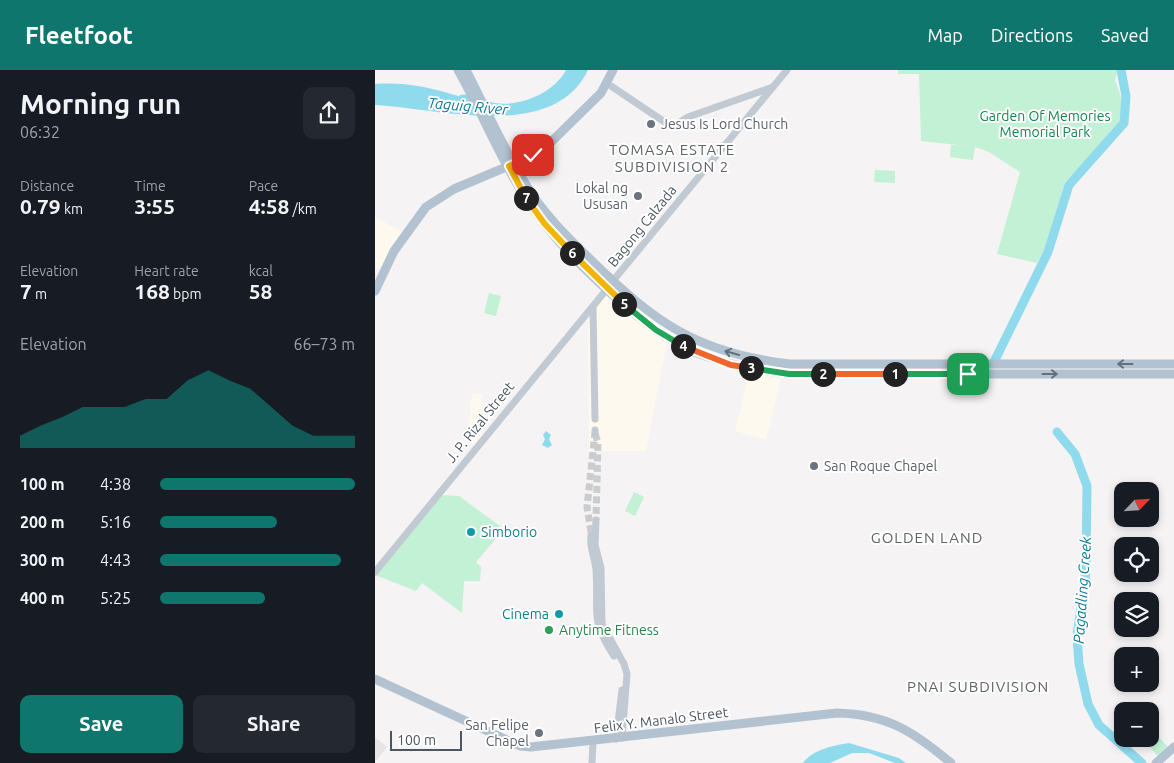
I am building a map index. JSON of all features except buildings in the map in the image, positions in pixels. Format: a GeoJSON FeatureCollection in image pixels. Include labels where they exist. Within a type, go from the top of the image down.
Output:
{"type":"FeatureCollection","features":[{"type":"Feature","properties":{"kind":"main road"},"geometry":{"type":"LineString","coordinates":[[375,291],[394,251],[427,207],[454,189],[541,150],[560,136],[587,109],[608,84],[613,70]]}},
{"type":"Feature","properties":{"kind":"main road"},"geometry":{"type":"LineString","coordinates":[[462,72],[471,81],[490,124]]}},
{"type":"Feature","properties":{"kind":"main road"},"geometry":{"type":"LineString","coordinates":[[462,72],[511,165],[549,216],[606,282],[656,330],[691,350],[731,365],[789,374],[1174,374]]}},
{"type":"Feature","properties":{"kind":"main road"},"geometry":{"type":"LineString","coordinates":[[606,282],[664,324],[696,341],[734,354],[770,362],[821,364],[1174,364]]}},
{"type":"Feature","properties":{"kind":"main road","name":"Felix Y. Manalo Street"},"geometry":{"type":"LineString","coordinates":[[375,679],[520,746],[545,747],[837,713],[855,713],[898,725],[910,731],[951,763]]}},
{"type":"Feature","properties":{"kind":"main road"},"geometry":{"type":"LineString","coordinates":[[1156,763],[1174,747]]}},
{"type":"Feature","properties":{"kind":"street","name":"Bagong Calzada"},"geometry":{"type":"LineString","coordinates":[[606,282],[787,70]]}},
{"type":"Feature","properties":{"kind":"street"},"geometry":{"type":"LineString","coordinates":[[608,84],[672,127],[688,117],[773,87]]}},
{"type":"Feature","properties":{"kind":"street","name":"J. P. Rizal Street"},"geometry":{"type":"LineString","coordinates":[[375,572],[532,378],[593,306],[606,282]]}},
{"type":"Feature","properties":{"kind":"street"},"geometry":{"type":"LineString","coordinates":[[593,306],[595,419]]}},
{"type":"Feature","properties":{"kind":"street"},"geometry":{"type":"LineString","coordinates":[[596,520],[595,545],[601,568],[602,624],[624,664],[627,674],[619,739]]}},
{"type":"Feature","properties":{"kind":"street"},"geometry":{"type":"LineString","coordinates":[[591,532],[590,548],[596,569],[598,628],[620,666],[623,676],[619,739]]}},
{"type":"Feature","properties":{"kind":"street"},"geometry":{"type":"LineString","coordinates":[[592,763],[593,742]]}},
{"type":"Feature","properties":{"kind":"shaded area"},"geometry":{"type":"Polygon","coordinates":[[[375,217],[402,232],[381,267],[375,270],[375,217]]]}},
{"type":"Feature","properties":{"kind":"shaded area"},"geometry":{"type":"Polygon","coordinates":[[[606,295],[645,329],[667,343],[646,451],[589,451],[588,320],[606,295]]]}},
{"type":"Feature","properties":{"kind":"shaded area"},"geometry":{"type":"Polygon","coordinates":[[[749,374],[781,379],[766,440],[735,431],[749,374]]]}},
{"type":"Feature","properties":{"kind":"shaded area"},"geometry":{"type":"Polygon","coordinates":[[[472,393],[482,394],[481,436],[475,445],[467,441],[472,393]]]}},
{"type":"Feature","properties":{"kind":"shaded area"},"geometry":{"type":"Polygon","coordinates":[[[375,737],[387,747],[375,762],[375,737]]]}},
{"type":"Feature","properties":{"kind":"green space","name":"Garden Of Memories Memorial Park"},"geometry":{"type":"Polygon","coordinates":[[[898,70],[1118,70],[1115,80],[1122,99],[1120,124],[1065,182],[1047,244],[1037,263],[997,254],[1020,172],[989,152],[975,147],[973,160],[950,157],[951,145],[967,146],[921,141],[919,74],[898,74],[898,70]]]}},
{"type":"Feature","properties":{"kind":"green space"},"geometry":{"type":"Polygon","coordinates":[[[875,170],[895,171],[895,183],[874,182],[875,170]]]}},
{"type":"Feature","properties":{"kind":"green space"},"geometry":{"type":"Polygon","coordinates":[[[489,293],[501,296],[496,316],[484,313],[489,293]]]}},
{"type":"Feature","properties":{"kind":"green space"},"geometry":{"type":"Polygon","coordinates":[[[634,492],[644,497],[635,516],[625,511],[634,492]]]}},
{"type":"Feature","properties":{"kind":"green space"},"geometry":{"type":"Polygon","coordinates":[[[440,495],[459,496],[504,529],[476,562],[481,567],[480,581],[464,581],[462,613],[422,583],[416,591],[375,575],[440,495]]]}},
{"type":"Feature","properties":{"kind":"green space"},"geometry":{"type":"Polygon","coordinates":[[[1159,737],[1168,747],[1158,756],[1150,747],[1159,747],[1159,737]]]}},
{"type":"Feature","properties":{"kind":"water","name":"Taguig River"},"geometry":{"type":"Polygon","coordinates":[[[566,70],[588,70],[571,93],[549,107],[522,114],[492,116],[375,105],[375,84],[417,86],[458,96],[472,95],[495,103],[515,103],[545,92],[561,78],[566,70]]]}},
{"type":"Feature","properties":{"kind":"water"},"geometry":{"type":"Polygon","coordinates":[[[546,431],[551,435],[549,439],[552,445],[548,448],[542,445],[545,439],[543,435],[546,431]]]}},
{"type":"Feature","properties":{"kind":"water"},"geometry":{"type":"Polygon","coordinates":[[[849,743],[899,758],[906,763],[895,763],[869,753],[852,753],[830,763],[803,763],[818,751],[849,743]]]}},
{"type":"Feature","properties":{"kind":"waterway","name":"Pagadling Creek"},"geometry":{"type":"LineString","coordinates":[[995,360],[1048,252],[1069,185],[1124,123],[1126,96],[1121,70]]}},
{"type":"Feature","properties":{"kind":"waterway","name":"Pagadling Creek"},"geometry":{"type":"LineString","coordinates":[[1057,432],[1075,454],[1087,486],[1086,571],[1077,636],[1079,664],[1088,704],[1099,725],[1142,763]]}},
{"type":"Feature","properties":{"kind":"tunnel"},"geometry":{"type":"LineString","coordinates":[[591,532],[587,507],[595,433]]}},
{"type":"Feature","properties":{"kind":"tunnel"},"geometry":{"type":"LineString","coordinates":[[595,434],[598,442],[596,520]]}},
{"type":"Feature","properties":{"kind":"place","name":"Jesus Is Lord Church"},"geometry":{"type":"Point","coordinates":[651,124]}},
{"type":"Feature","properties":{"kind":"place","name":"Lokal ng Ususan"},"geometry":{"type":"Point","coordinates":[638,196]}},
{"type":"Feature","properties":{"kind":"place","name":"San Roque Chapel"},"geometry":{"type":"Point","coordinates":[814,466]}},
{"type":"Feature","properties":{"kind":"place","name":"Simborio"},"geometry":{"type":"Point","coordinates":[471,532]}},
{"type":"Feature","properties":{"kind":"place","name":"Cinema"},"geometry":{"type":"Point","coordinates":[559,614]}},
{"type":"Feature","properties":{"kind":"place","name":"Anytime Fitness"},"geometry":{"type":"Point","coordinates":[549,630]}},
{"type":"Feature","properties":{"kind":"place","name":"San Felipe Chapel"},"geometry":{"type":"Point","coordinates":[539,733]}},
{"type":"Feature","properties":{"kind":"district","name":"TOMASA ESTATE SUBDIVISION 2"},"geometry":{"type":"Point","coordinates":[672,158]}},
{"type":"Feature","properties":{"kind":"district","name":"GOLDEN LAND"},"geometry":{"type":"Point","coordinates":[927,537]}},
{"type":"Feature","properties":{"kind":"district","name":"PNAI SUBDIVISION"},"geometry":{"type":"Point","coordinates":[978,686]}},
{"type":"Feature","properties":{"kind":"route"},"geometry":{"type":"LineString","coordinates":[[533,155],[509,166],[521,190],[544,223],[607,289],[656,330],[675,342],[731,365],[768,372],[789,374],[968,374]]}}]}
